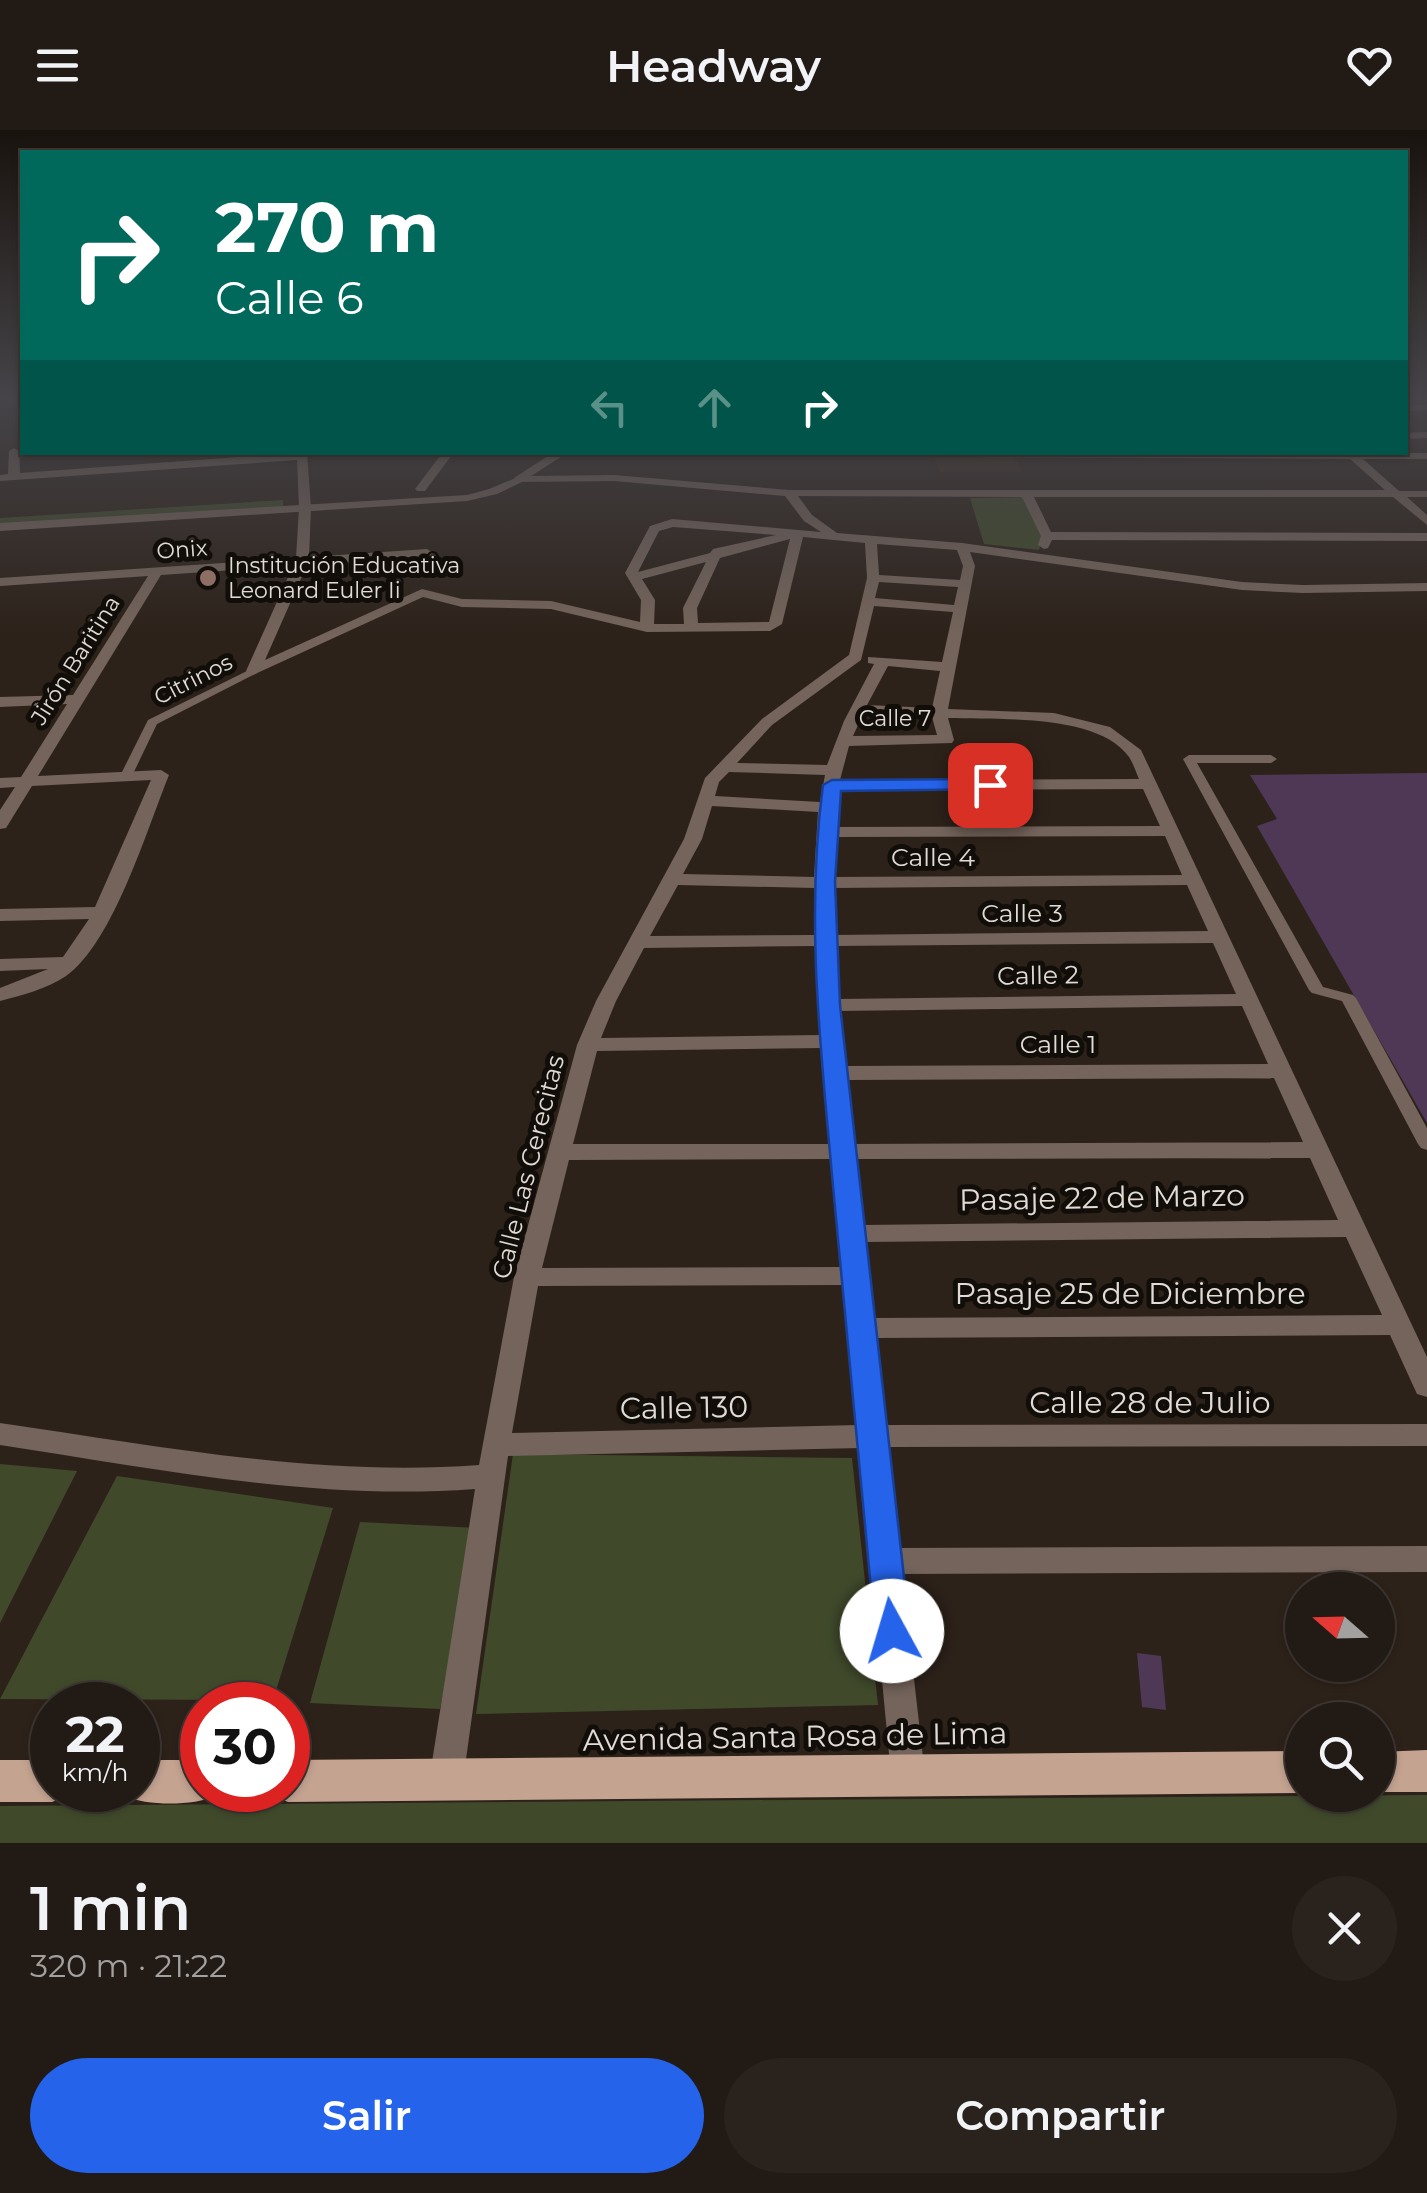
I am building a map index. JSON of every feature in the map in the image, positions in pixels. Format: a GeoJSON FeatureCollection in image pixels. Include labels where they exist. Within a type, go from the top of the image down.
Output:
{"type":"FeatureCollection","features":[{"type":"Feature","properties":{"kind":"main road"},"geometry":{"type":"LineString","coordinates":[[1395,1772],[1427,1771]]}},
{"type":"Feature","properties":{"kind":"main road","name":"Avenida Santa Rosa de Lima"},"geometry":{"type":"LineString","coordinates":[[310,1781],[1285,1772]]}},
{"type":"Feature","properties":{"kind":"main road"},"geometry":{"type":"LineString","coordinates":[[0,1782],[30,1781]]}},
{"type":"Feature","properties":{"kind":"street"},"geometry":{"type":"LineString","coordinates":[[0,478],[14,476]]}},
{"type":"Feature","properties":{"kind":"street"},"geometry":{"type":"LineString","coordinates":[[252,671],[302,561],[303,476]]}},
{"type":"Feature","properties":{"kind":"street"},"geometry":{"type":"LineString","coordinates":[[421,489],[431,476]]}},
{"type":"Feature","properties":{"kind":"street"},"geometry":{"type":"LineString","coordinates":[[0,516],[466,498],[493,492],[524,476]]}},
{"type":"Feature","properties":{"kind":"street"},"geometry":{"type":"LineString","coordinates":[[1377,476],[1427,522]]}},
{"type":"Feature","properties":{"kind":"street"},"geometry":{"type":"LineString","coordinates":[[0,527],[518,480],[614,478],[685,497],[764,492],[1427,494]]}},
{"type":"Feature","properties":{"kind":"street"},"geometry":{"type":"LineString","coordinates":[[1037,480],[1043,492]]}},
{"type":"Feature","properties":{"kind":"street"},"geometry":{"type":"LineString","coordinates":[[754,529],[764,492]]}},
{"type":"Feature","properties":{"kind":"street"},"geometry":{"type":"LineString","coordinates":[[790,493],[808,518],[833,535]]}},
{"type":"Feature","properties":{"kind":"street"},"geometry":{"type":"LineString","coordinates":[[1026,493],[1047,536],[1040,556]]}},
{"type":"Feature","properties":{"kind":"street"},"geometry":{"type":"LineString","coordinates":[[672,523],[685,497]]}},
{"type":"Feature","properties":{"kind":"street"},"geometry":{"type":"LineString","coordinates":[[647,628],[648,600],[631,573],[654,529],[672,523],[1040,556],[1242,586],[1302,590],[1427,587]]}},
{"type":"Feature","properties":{"kind":"street"},"geometry":{"type":"LineString","coordinates":[[632,578],[798,532]]}},
{"type":"Feature","properties":{"kind":"street"},"geometry":{"type":"LineString","coordinates":[[252,671],[422,593],[462,604],[550,605],[647,628],[774,626],[798,532]]}},
{"type":"Feature","properties":{"kind":"street"},"geometry":{"type":"LineString","coordinates":[[1047,536],[1427,538]]}},
{"type":"Feature","properties":{"kind":"street"},"geometry":{"type":"LineString","coordinates":[[871,538],[870,602],[856,657],[948,666]]}},
{"type":"Feature","properties":{"kind":"street"},"geometry":{"type":"LineString","coordinates":[[939,713],[969,566],[962,548]]}},
{"type":"Feature","properties":{"kind":"street"},"geometry":{"type":"LineString","coordinates":[[691,627],[690,608],[716,552]]}},
{"type":"Feature","properties":{"kind":"street","name":"Onix"},"geometry":{"type":"LineString","coordinates":[[0,582],[428,553]]}},
{"type":"Feature","properties":{"kind":"street","name":"Jirón Baritina"},"geometry":{"type":"LineString","coordinates":[[0,824],[157,571]]}},
{"type":"Feature","properties":{"kind":"street"},"geometry":{"type":"LineString","coordinates":[[873,578],[965,584]]}},
{"type":"Feature","properties":{"kind":"street"},"geometry":{"type":"LineString","coordinates":[[870,602],[960,609]]}},
{"type":"Feature","properties":{"kind":"street","name":"Calle Las Cerecitas"},"geometry":{"type":"LineString","coordinates":[[446,1781],[491,1476],[527,1277],[588,1045],[636,942],[673,879],[701,820],[711,781],[767,722],[856,657]]}},
{"type":"Feature","properties":{"kind":"street"},"geometry":{"type":"LineString","coordinates":[[884,661],[844,741],[831,799],[824,940],[908,1775]]}},
{"type":"Feature","properties":{"kind":"street"},"geometry":{"type":"LineString","coordinates":[[0,702],[76,699]]}},
{"type":"Feature","properties":{"kind":"street"},"geometry":{"type":"LineString","coordinates":[[859,709],[1054,718],[1104,730],[1134,753],[1427,1386]]}},
{"type":"Feature","properties":{"kind":"street","name":"Calle 7"},"geometry":{"type":"LineString","coordinates":[[844,741],[946,740],[939,713]]}},
{"type":"Feature","properties":{"kind":"street"},"geometry":{"type":"LineString","coordinates":[[723,767],[831,799],[1170,831]]}},
{"type":"Feature","properties":{"kind":"street"},"geometry":{"type":"LineString","coordinates":[[0,783],[161,775],[100,913],[69,963],[52,975],[0,995]]}},
{"type":"Feature","properties":{"kind":"street"},"geometry":{"type":"LineString","coordinates":[[704,801],[1149,784]]}},
{"type":"Feature","properties":{"kind":"street","name":"Calle 4"},"geometry":{"type":"LineString","coordinates":[[673,879],[1194,880]]}},
{"type":"Feature","properties":{"kind":"street"},"geometry":{"type":"LineString","coordinates":[[0,915],[100,913]]}},
{"type":"Feature","properties":{"kind":"street","name":"Calle 3"},"geometry":{"type":"LineString","coordinates":[[636,942],[1220,937]]}},
{"type":"Feature","properties":{"kind":"street"},"geometry":{"type":"LineString","coordinates":[[0,964],[69,963]]}},
{"type":"Feature","properties":{"kind":"street","name":"Calle 2"},"geometry":{"type":"LineString","coordinates":[[828,1005],[1249,1000]]}},
{"type":"Feature","properties":{"kind":"street"},"geometry":{"type":"LineString","coordinates":[[588,1045],[832,1040]]}},
{"type":"Feature","properties":{"kind":"street","name":"Calle 1"},"geometry":{"type":"LineString","coordinates":[[835,1072],[1282,1071]]}},
{"type":"Feature","properties":{"kind":"street"},"geometry":{"type":"LineString","coordinates":[[560,1152],[1318,1150]]}},
{"type":"Feature","properties":{"kind":"street","name":"Pasaje 22 de Marzo"},"geometry":{"type":"LineString","coordinates":[[852,1234],[1354,1228]]}},
{"type":"Feature","properties":{"kind":"street"},"geometry":{"type":"LineString","coordinates":[[527,1277],[856,1276]]}},
{"type":"Feature","properties":{"kind":"street","name":"Pasaje 25 de Diciembre"},"geometry":{"type":"LineString","coordinates":[[861,1328],[1399,1325]]}},
{"type":"Feature","properties":{"kind":"street"},"geometry":{"type":"LineString","coordinates":[[0,1434],[338,1482],[432,1483],[491,1476]]}},
{"type":"Feature","properties":{"kind":"street","name":"Calle 28 de Julio"},"geometry":{"type":"LineString","coordinates":[[873,1436],[1427,1435]]}},
{"type":"Feature","properties":{"kind":"street","name":"Calle 130"},"geometry":{"type":"LineString","coordinates":[[496,1445],[873,1436]]}},
{"type":"Feature","properties":{"kind":"street"},"geometry":{"type":"LineString","coordinates":[[885,1561],[1427,1559]]}},
{"type":"Feature","properties":{"kind":"lane","name":"Citrinos"},"geometry":{"type":"LineString","coordinates":[[126,778],[152,722],[252,671]]}},
{"type":"Feature","properties":{"kind":"lane"},"geometry":{"type":"LineString","coordinates":[[1271,759],[1188,759],[1318,990],[1348,998],[1427,1144]]}},
{"type":"Feature","properties":{"kind":"green space"},"geometry":{"type":"Polygon","coordinates":[[[1025,497],[1043,537],[1039,550],[984,544],[970,498],[1025,497]]]}},
{"type":"Feature","properties":{"kind":"green space"},"geometry":{"type":"Polygon","coordinates":[[[283,500],[279,507],[0,525],[0,518],[283,500]]]}},
{"type":"Feature","properties":{"kind":"green space"},"geometry":{"type":"Polygon","coordinates":[[[513,1454],[852,1458],[878,1705],[476,1714],[513,1454]]]}},
{"type":"Feature","properties":{"kind":"green space"},"geometry":{"type":"Polygon","coordinates":[[[0,1464],[77,1471],[0,1623],[0,1464]]]}},
{"type":"Feature","properties":{"kind":"green space"},"geometry":{"type":"Polygon","coordinates":[[[117,1476],[333,1508],[279,1682],[180,1682],[180,1700],[160,1700],[160,1682],[30,1682],[30,1699],[0,1699],[117,1476]]]}},
{"type":"Feature","properties":{"kind":"green space"},"geometry":{"type":"Polygon","coordinates":[[[360,1522],[477,1528],[440,1709],[310,1703],[360,1522]]]}},
{"type":"Feature","properties":{"kind":"green space"},"geometry":{"type":"Polygon","coordinates":[[[1395,1795],[1427,1795],[1427,1843],[0,1843],[0,1806],[30,1806],[30,1812],[160,1812],[160,1805],[180,1805],[180,1812],[310,1812],[310,1804],[1285,1796],[1285,1812],[1395,1812],[1395,1795]]]}},
{"type":"Feature","properties":{"kind":"building"},"geometry":{"type":"Polygon","coordinates":[[[1427,773],[1427,1123],[1257,826],[1277,819],[1250,775],[1427,773]]]}},
{"type":"Feature","properties":{"kind":"building"},"geometry":{"type":"Polygon","coordinates":[[[1137,1653],[1161,1656],[1166,1710],[1142,1707],[1137,1653]]]}},
{"type":"Feature","properties":{"kind":"place","name":"Institución Educativa Leonard Euler Ii"},"geometry":{"type":"Point","coordinates":[208,578]}},
{"type":"Feature","properties":{"kind":"route"},"geometry":{"type":"LineString","coordinates":[[892,1631],[828,1005],[824,882],[832,785],[990,785]]}}]}
